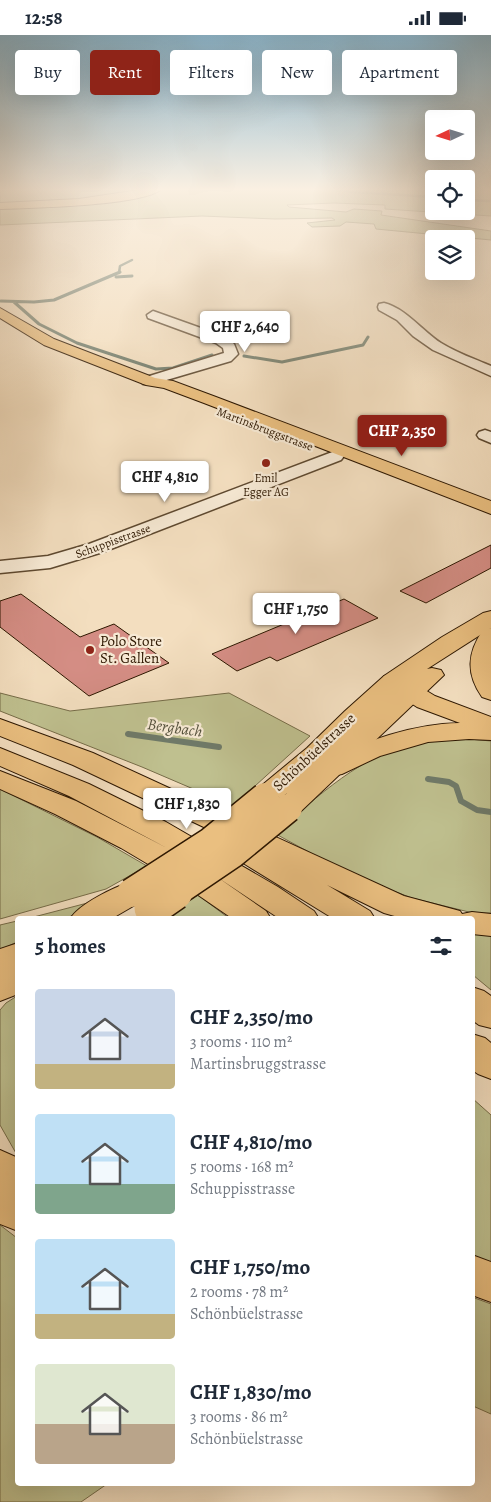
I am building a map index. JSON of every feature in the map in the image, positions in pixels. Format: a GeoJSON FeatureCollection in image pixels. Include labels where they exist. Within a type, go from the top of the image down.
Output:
{"type":"FeatureCollection","features":[{"type":"Feature","properties":{"kind":"main road","name":"Martinsbruggstrasse"},"geometry":{"type":"LineString","coordinates":[[0,312],[49,342],[150,381],[158,387],[491,508]]}},
{"type":"Feature","properties":{"kind":"main road","name":"Martinsbruggstrasse"},"geometry":{"type":"LineString","coordinates":[[338,454],[491,517]]}},
{"type":"Feature","properties":{"kind":"main road","name":"Schönbüelstrasse"},"geometry":{"type":"LineString","coordinates":[[277,803],[332,768],[450,642],[491,617]]}},
{"type":"Feature","properties":{"kind":"main road","name":"Schönbüelstrasse"},"geometry":{"type":"LineString","coordinates":[[99,916],[139,907],[232,854],[317,754],[354,716],[491,635]]}},
{"type":"Feature","properties":{"kind":"main road"},"geometry":{"type":"LineString","coordinates":[[491,635],[482,653],[481,665],[484,681],[491,692]]}},
{"type":"Feature","properties":{"kind":"main road"},"geometry":{"type":"LineString","coordinates":[[407,686],[463,698],[491,709]]}},
{"type":"Feature","properties":{"kind":"main road"},"geometry":{"type":"LineString","coordinates":[[407,686],[426,703],[491,726]]}},
{"type":"Feature","properties":{"kind":"main road"},"geometry":{"type":"LineString","coordinates":[[0,727],[74,755],[138,783],[395,905],[437,916]]}},
{"type":"Feature","properties":{"kind":"main road"},"geometry":{"type":"LineString","coordinates":[[332,768],[367,751],[407,737],[446,731],[491,732]]}},
{"type":"Feature","properties":{"kind":"main road"},"geometry":{"type":"LineString","coordinates":[[0,756],[101,799],[179,840],[269,895],[299,916]]}},
{"type":"Feature","properties":{"kind":"main road"},"geometry":{"type":"LineString","coordinates":[[0,779],[78,814],[153,854],[230,900],[252,916]]}},
{"type":"Feature","properties":{"kind":"main road"},"geometry":{"type":"LineString","coordinates":[[138,783],[167,804],[354,916]]}},
{"type":"Feature","properties":{"kind":"main road"},"geometry":{"type":"LineString","coordinates":[[475,923],[491,925]]}},
{"type":"Feature","properties":{"kind":"main road"},"geometry":{"type":"LineString","coordinates":[[0,963],[15,956]]}},
{"type":"Feature","properties":{"kind":"main road"},"geometry":{"type":"LineString","coordinates":[[0,988],[15,980]]}},
{"type":"Feature","properties":{"kind":"main road"},"geometry":{"type":"LineString","coordinates":[[475,1002],[491,1015]]}},
{"type":"Feature","properties":{"kind":"main road"},"geometry":{"type":"LineString","coordinates":[[475,1051],[491,1064]]}},
{"type":"Feature","properties":{"kind":"main road"},"geometry":{"type":"LineString","coordinates":[[0,1167],[15,1180]]}},
{"type":"Feature","properties":{"kind":"main road"},"geometry":{"type":"LineString","coordinates":[[0,1201],[15,1211]]}},
{"type":"Feature","properties":{"kind":"main road"},"geometry":{"type":"LineString","coordinates":[[475,1276],[491,1282]]}},
{"type":"Feature","properties":{"kind":"street"},"geometry":{"type":"LineString","coordinates":[[384,307],[402,317],[418,333],[438,347],[491,372]]}},
{"type":"Feature","properties":{"kind":"street"},"geometry":{"type":"LineString","coordinates":[[150,381],[226,358],[231,354],[228,345],[220,340],[153,315]]}},
{"type":"Feature","properties":{"kind":"street","name":"Schuppisstrasse"},"geometry":{"type":"LineString","coordinates":[[0,567],[50,562],[96,549],[338,454]]}},
{"type":"Feature","properties":{"kind":"green space"},"geometry":{"type":"Polygon","coordinates":[[[0,693],[70,711],[229,693],[310,736],[233,806],[142,767],[0,711],[0,693]]]}},
{"type":"Feature","properties":{"kind":"green space"},"geometry":{"type":"Polygon","coordinates":[[[458,738],[491,741],[491,913],[473,913],[412,898],[351,875],[274,833],[324,791],[360,766],[379,756],[399,747],[420,742],[458,738]]]}},
{"type":"Feature","properties":{"kind":"green space"},"geometry":{"type":"Polygon","coordinates":[[[0,789],[97,837],[147,866],[106,889],[0,919],[0,789]]]}},
{"type":"Feature","properties":{"kind":"green space"},"geometry":{"type":"Polygon","coordinates":[[[198,895],[226,916],[163,916],[198,895]]]}},
{"type":"Feature","properties":{"kind":"green space"},"geometry":{"type":"Polygon","coordinates":[[[99,900],[101,901],[71,916],[38,916],[99,900]]]}},
{"type":"Feature","properties":{"kind":"green space"},"geometry":{"type":"Polygon","coordinates":[[[15,921],[15,943],[0,950],[0,925],[15,921]]]}},
{"type":"Feature","properties":{"kind":"green space"},"geometry":{"type":"Polygon","coordinates":[[[475,930],[491,931],[491,990],[475,977],[475,930]]]}},
{"type":"Feature","properties":{"kind":"green space"},"geometry":{"type":"Polygon","coordinates":[[[15,997],[15,1151],[0,1125],[0,1010],[15,997]]]}},
{"type":"Feature","properties":{"kind":"green space"},"geometry":{"type":"Polygon","coordinates":[[[475,1101],[491,1115],[491,1274],[475,1269],[475,1101]]]}},
{"type":"Feature","properties":{"kind":"green space"},"geometry":{"type":"Polygon","coordinates":[[[0,1225],[15,1236],[15,1486],[104,1486],[81,1502],[0,1502],[0,1225]]]}},
{"type":"Feature","properties":{"kind":"green space"},"geometry":{"type":"Polygon","coordinates":[[[475,1298],[491,1304],[491,1414],[475,1407],[475,1298]]]}},
{"type":"Feature","properties":{"kind":"building"},"geometry":{"type":"Polygon","coordinates":[[[491,545],[491,568],[426,603],[400,591],[491,545]]]}},
{"type":"Feature","properties":{"kind":"building","name":"Polo Store St. Gallen"},"geometry":{"type":"Polygon","coordinates":[[[21,594],[80,637],[114,624],[169,663],[89,696],[0,627],[0,601],[21,594]]]}},
{"type":"Feature","properties":{"kind":"building"},"geometry":{"type":"Polygon","coordinates":[[[344,599],[378,618],[277,661],[270,657],[237,671],[212,654],[344,599]]]}},
{"type":"Feature","properties":{"kind":"waterway"},"geometry":{"type":"LineString","coordinates":[[119,272],[120,266],[132,260]]}},
{"type":"Feature","properties":{"kind":"waterway"},"geometry":{"type":"LineString","coordinates":[[1,301],[34,302],[54,300],[119,272]]}},
{"type":"Feature","properties":{"kind":"waterway"},"geometry":{"type":"LineString","coordinates":[[116,277],[132,276]]}},
{"type":"Feature","properties":{"kind":"waterway"},"geometry":{"type":"LineString","coordinates":[[14,302],[39,324],[77,343],[156,369],[173,368],[212,355]]}},
{"type":"Feature","properties":{"kind":"waterway"},"geometry":{"type":"LineString","coordinates":[[244,356],[282,362],[363,345],[368,337]]}},
{"type":"Feature","properties":{"kind":"waterway","name":"Bergbach"},"geometry":{"type":"LineString","coordinates":[[128,734],[219,747]]}},
{"type":"Feature","properties":{"kind":"waterway","name":"Bergbach"},"geometry":{"type":"LineString","coordinates":[[428,779],[449,782],[456,786],[461,801],[477,810],[491,812]]}},
{"type":"Feature","properties":{"kind":"place","name":"Emil Egger AG"},"geometry":{"type":"Point","coordinates":[266,463]}},
{"type":"Feature","properties":{"kind":"place","name":"Polo Store St. Gallen"},"geometry":{"type":"Point","coordinates":[90,650]}}]}
